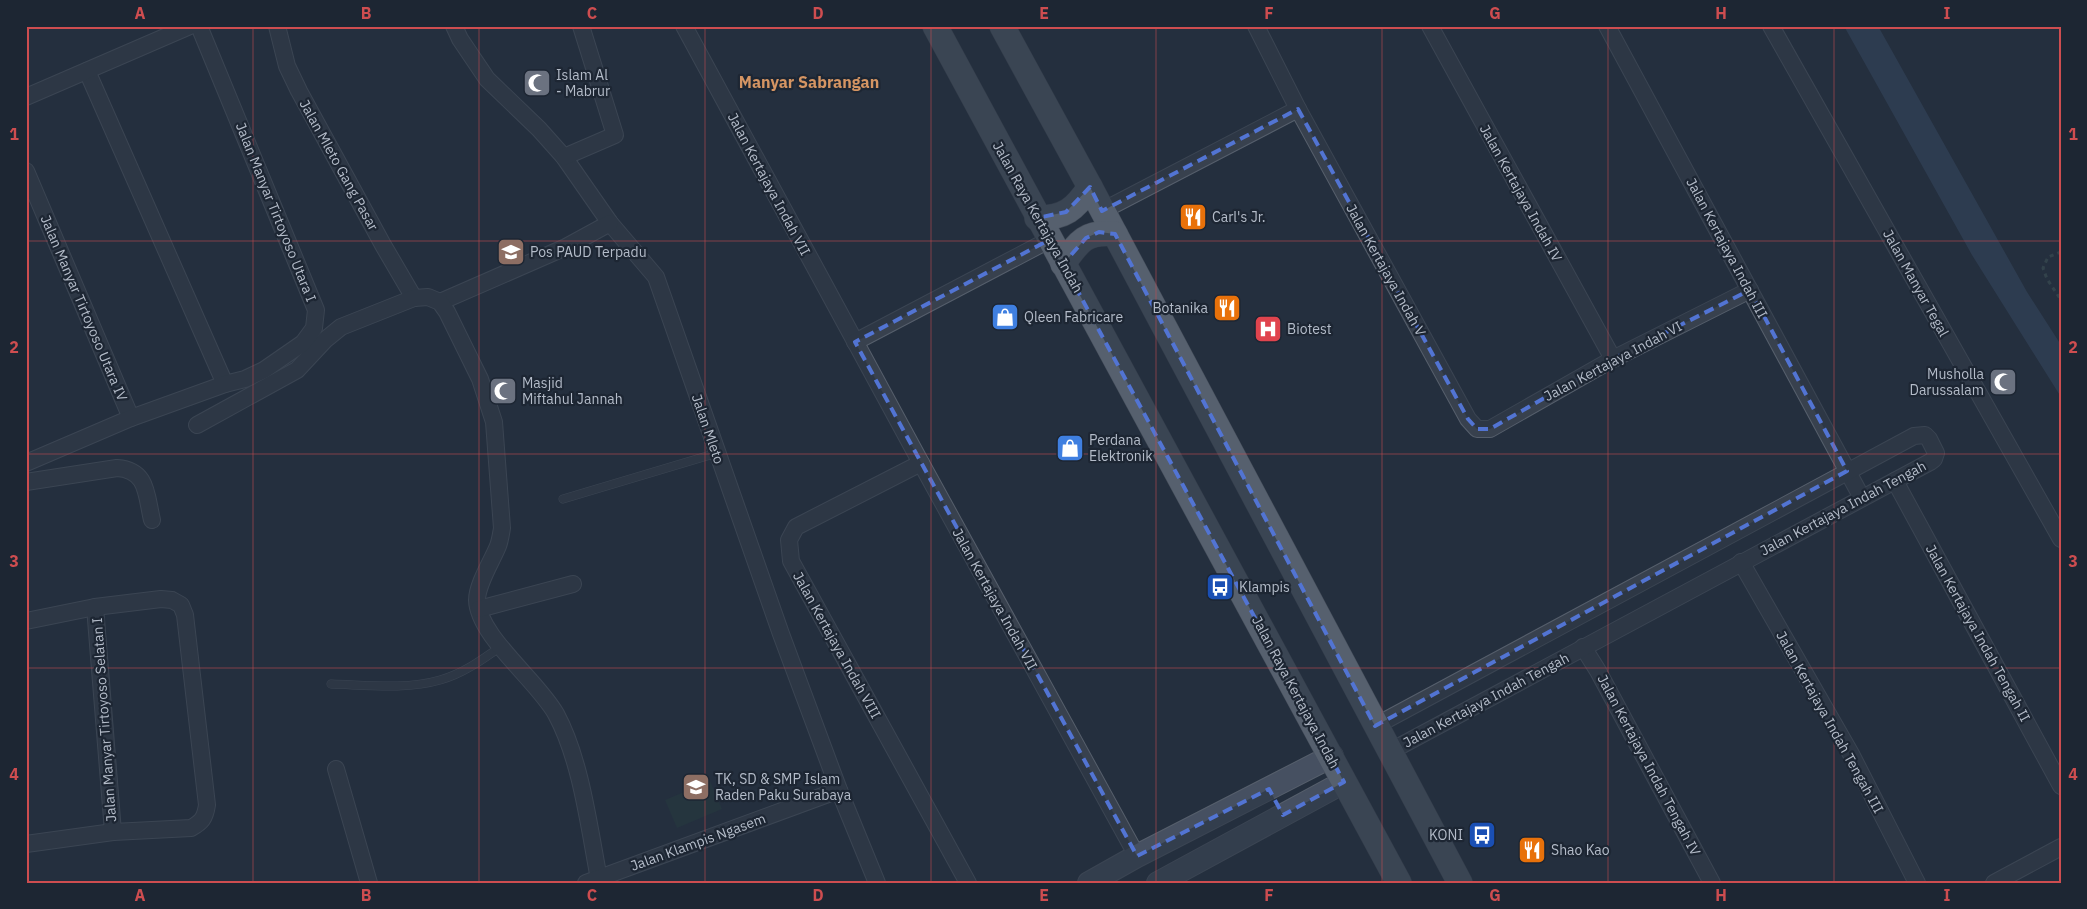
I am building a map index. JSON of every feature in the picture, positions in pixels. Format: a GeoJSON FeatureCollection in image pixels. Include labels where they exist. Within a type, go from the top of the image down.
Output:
{"type":"FeatureCollection","features":[{"type":"Feature","properties":{"kind":"main road","name":"Jalan Raya Kertajaya Indah"},"geometry":{"type":"LineString","coordinates":[[935,26],[1037,218],[1064,264],[1332,756],[1344,782],[1399,883]]}},
{"type":"Feature","properties":{"kind":"main road"},"geometry":{"type":"LineString","coordinates":[[1002,26],[1090,187],[1460,883]]}},
{"type":"Feature","properties":{"kind":"main road"},"geometry":{"type":"LineString","coordinates":[[1037,218],[1053,218],[1066,212],[1079,203],[1090,187]]}},
{"type":"Feature","properties":{"kind":"main road"},"geometry":{"type":"LineString","coordinates":[[1064,264],[1075,246],[1086,238],[1099,232],[1115,234]]}},
{"type":"Feature","properties":{"kind":"main road"},"geometry":{"type":"LineString","coordinates":[[1089,883],[1137,856],[1332,756]]}},
{"type":"Feature","properties":{"kind":"main road"},"geometry":{"type":"LineString","coordinates":[[1161,882],[1344,782]]}},
{"type":"Feature","properties":{"kind":"main road"},"geometry":{"type":"LineString","coordinates":[[1269,789],[1283,815]]}},
{"type":"Feature","properties":{"kind":"street"},"geometry":{"type":"LineString","coordinates":[[26,97],[190,26]]}},
{"type":"Feature","properties":{"kind":"street","name":"Jalan Manyar Tirtoyoso Utara I"},"geometry":{"type":"LineString","coordinates":[[26,463],[130,418],[264,370],[303,343],[314,328],[316,310],[199,26]]}},
{"type":"Feature","properties":{"kind":"street","name":"Jalan Mleto Gang Pasar"},"geometry":{"type":"LineString","coordinates":[[277,26],[287,66],[299,91],[332,155],[414,298]]}},
{"type":"Feature","properties":{"kind":"street","name":"Jalan Mleto"},"geometry":{"type":"LineString","coordinates":[[454,26],[460,39],[487,79],[539,129],[564,157],[610,223],[656,276],[717,453],[839,790],[877,883]]}},
{"type":"Feature","properties":{"kind":"street"},"geometry":{"type":"LineString","coordinates":[[564,157],[615,135],[581,26]]}},
{"type":"Feature","properties":{"kind":"street","name":"Jalan Kertajaya Indah VII"},"geometry":{"type":"LineString","coordinates":[[684,26],[921,464],[1137,856]]}},
{"type":"Feature","properties":{"kind":"street","name":"Jalan Kertajaya Indah V"},"geometry":{"type":"LineString","coordinates":[[1256,26],[1298,110],[1468,419],[1477,429]]}},
{"type":"Feature","properties":{"kind":"street","name":"Jalan Kertajaya Indah IV"},"geometry":{"type":"LineString","coordinates":[[1430,26],[1613,359]]}},
{"type":"Feature","properties":{"kind":"street","name":"Jalan Kertajaya Indah III"},"geometry":{"type":"LineString","coordinates":[[1607,26],[1862,498]]}},
{"type":"Feature","properties":{"kind":"street","name":"Jalan Manyar Tegal"},"geometry":{"type":"LineString","coordinates":[[1771,26],[2061,539]]}},
{"type":"Feature","properties":{"kind":"street"},"geometry":{"type":"LineString","coordinates":[[87,72],[225,384]]}},
{"type":"Feature","properties":{"kind":"street"},"geometry":{"type":"LineString","coordinates":[[1102,211],[1298,110]]}},
{"type":"Feature","properties":{"kind":"street","name":"Jalan Manyar Tirtoyoso Utara IV"},"geometry":{"type":"LineString","coordinates":[[26,171],[130,418]]}},
{"type":"Feature","properties":{"kind":"street"},"geometry":{"type":"LineString","coordinates":[[440,302],[566,247],[610,223]]}},
{"type":"Feature","properties":{"kind":"street"},"geometry":{"type":"LineString","coordinates":[[855,342],[1049,240]]}},
{"type":"Feature","properties":{"kind":"street","name":"Jalan Kertajaya Indah VI"},"geometry":{"type":"LineString","coordinates":[[1477,429],[1490,430],[1613,359],[1750,290]]}},
{"type":"Feature","properties":{"kind":"street"},"geometry":{"type":"LineString","coordinates":[[197,425],[298,370],[325,340],[340,327],[414,298],[428,297],[440,302],[447,312],[480,379],[494,422],[502,528],[499,544],[479,589],[477,599],[479,609],[485,625],[500,647],[542,692],[556,714],[568,740],[579,783],[592,881]]}},
{"type":"Feature","properties":{"kind":"street","name":"Jalan Kertajaya Indah Tengah"},"geometry":{"type":"LineString","coordinates":[[1375,726],[1914,436],[1925,435],[1936,453],[1934,459],[1895,481],[1389,752]]}},
{"type":"Feature","properties":{"kind":"street","name":"Jalan Kertajaya Indah VIII"},"geometry":{"type":"LineString","coordinates":[[921,464],[796,527],[789,540],[792,562],[968,883]]}},
{"type":"Feature","properties":{"kind":"street"},"geometry":{"type":"LineString","coordinates":[[26,482],[117,468],[128,469],[136,473],[143,483],[152,520]]}},
{"type":"Feature","properties":{"kind":"street","name":"Jalan Kertajaya Indah Tengah II"},"geometry":{"type":"LineString","coordinates":[[1895,481],[2061,786]]}},
{"type":"Feature","properties":{"kind":"street","name":"Jalan Kertajaya Indah Tengah III"},"geometry":{"type":"LineString","coordinates":[[1741,562],[1851,754],[1917,883]]}},
{"type":"Feature","properties":{"kind":"street"},"geometry":{"type":"LineString","coordinates":[[479,609],[573,584]]}},
{"type":"Feature","properties":{"kind":"street","name":"Jalan Manyar Tirtoyoso Selatan I"},"geometry":{"type":"LineString","coordinates":[[26,621],[95,607],[161,599],[172,600],[181,605],[185,615],[207,805],[206,816],[200,823],[191,828],[113,832],[95,607]]}},
{"type":"Feature","properties":{"kind":"street","name":"Jalan Kertajaya Indah Tengah IV"},"geometry":{"type":"LineString","coordinates":[[1583,648],[1598,671],[1712,883]]}},
{"type":"Feature","properties":{"kind":"street"},"geometry":{"type":"LineString","coordinates":[[336,769],[368,883]]}},
{"type":"Feature","properties":{"kind":"street","name":"Jalan Klampis Ngasem"},"geometry":{"type":"LineString","coordinates":[[592,881],[839,790]]}},
{"type":"Feature","properties":{"kind":"street"},"geometry":{"type":"LineString","coordinates":[[26,844],[113,832]]}},
{"type":"Feature","properties":{"kind":"street"},"geometry":{"type":"LineString","coordinates":[[1994,883],[2061,847]]}},
{"type":"Feature","properties":{"kind":"lane"},"geometry":{"type":"LineString","coordinates":[[563,499],[717,453]]}},
{"type":"Feature","properties":{"kind":"lane"},"geometry":{"type":"LineString","coordinates":[[331,684],[424,684],[441,680],[474,665],[500,647]]}},
{"type":"Feature","properties":{"kind":"path"},"geometry":{"type":"LineString","coordinates":[[2061,252],[2048,257],[2043,271],[2061,300]]}},
{"type":"Feature","properties":{"kind":"highlighted area"},"geometry":{"type":"Polygon","coordinates":[[[1298,109],[1468,419],[1477,429],[1490,429],[1613,359],[1750,290],[1847,471],[1375,726],[1115,234],[1099,232],[1086,238],[1063,264],[1344,782],[1283,815],[1269,789],[1137,856],[855,342],[1049,240],[1037,218],[1066,212],[1090,187],[1102,211],[1298,109]]]}},
{"type":"Feature","properties":{"kind":"green space"},"geometry":{"type":"Polygon","coordinates":[[[710,781],[722,809],[677,828],[665,800],[710,781]]]}},
{"type":"Feature","properties":{"kind":"water"},"geometry":{"type":"Polygon","coordinates":[[[1844,26],[1878,26],[2027,292],[2061,345],[2061,397],[1972,255],[1844,26]]]}},
{"type":"Feature","properties":{"kind":"place","name":"Islam Al - Mabrur"},"geometry":{"type":"Point","coordinates":[537,83]}},
{"type":"Feature","properties":{"kind":"place","name":"Carl's Jr."},"geometry":{"type":"Point","coordinates":[1193,217]}},
{"type":"Feature","properties":{"kind":"place","name":"Pos PAUD Terpadu"},"geometry":{"type":"Point","coordinates":[511,252]}},
{"type":"Feature","properties":{"kind":"place","name":"Botanika"},"geometry":{"type":"Point","coordinates":[1227,308]}},
{"type":"Feature","properties":{"kind":"place","name":"Qleen Fabricare"},"geometry":{"type":"Point","coordinates":[1005,317]}},
{"type":"Feature","properties":{"kind":"place","name":"Biotest"},"geometry":{"type":"Point","coordinates":[1268,329]}},
{"type":"Feature","properties":{"kind":"place","name":"Musholla Darussalam"},"geometry":{"type":"Point","coordinates":[2003,382]}},
{"type":"Feature","properties":{"kind":"place","name":"Masjid Miftahul Jannah"},"geometry":{"type":"Point","coordinates":[503,391]}},
{"type":"Feature","properties":{"kind":"place","name":"Perdana Elektronik"},"geometry":{"type":"Point","coordinates":[1070,448]}},
{"type":"Feature","properties":{"kind":"place","name":"Klampis"},"geometry":{"type":"Point","coordinates":[1220,587]}},
{"type":"Feature","properties":{"kind":"place","name":"TK, SD & SMP Islam Raden Paku Surabaya"},"geometry":{"type":"Point","coordinates":[696,787]}},
{"type":"Feature","properties":{"kind":"place","name":"KONI"},"geometry":{"type":"Point","coordinates":[1482,835]}},
{"type":"Feature","properties":{"kind":"place","name":"Shao Kao"},"geometry":{"type":"Point","coordinates":[1532,850]}},
{"type":"Feature","properties":{"kind":"district","name":"Manyar Sabrangan"},"geometry":{"type":"Point","coordinates":[809,82]}}]}
